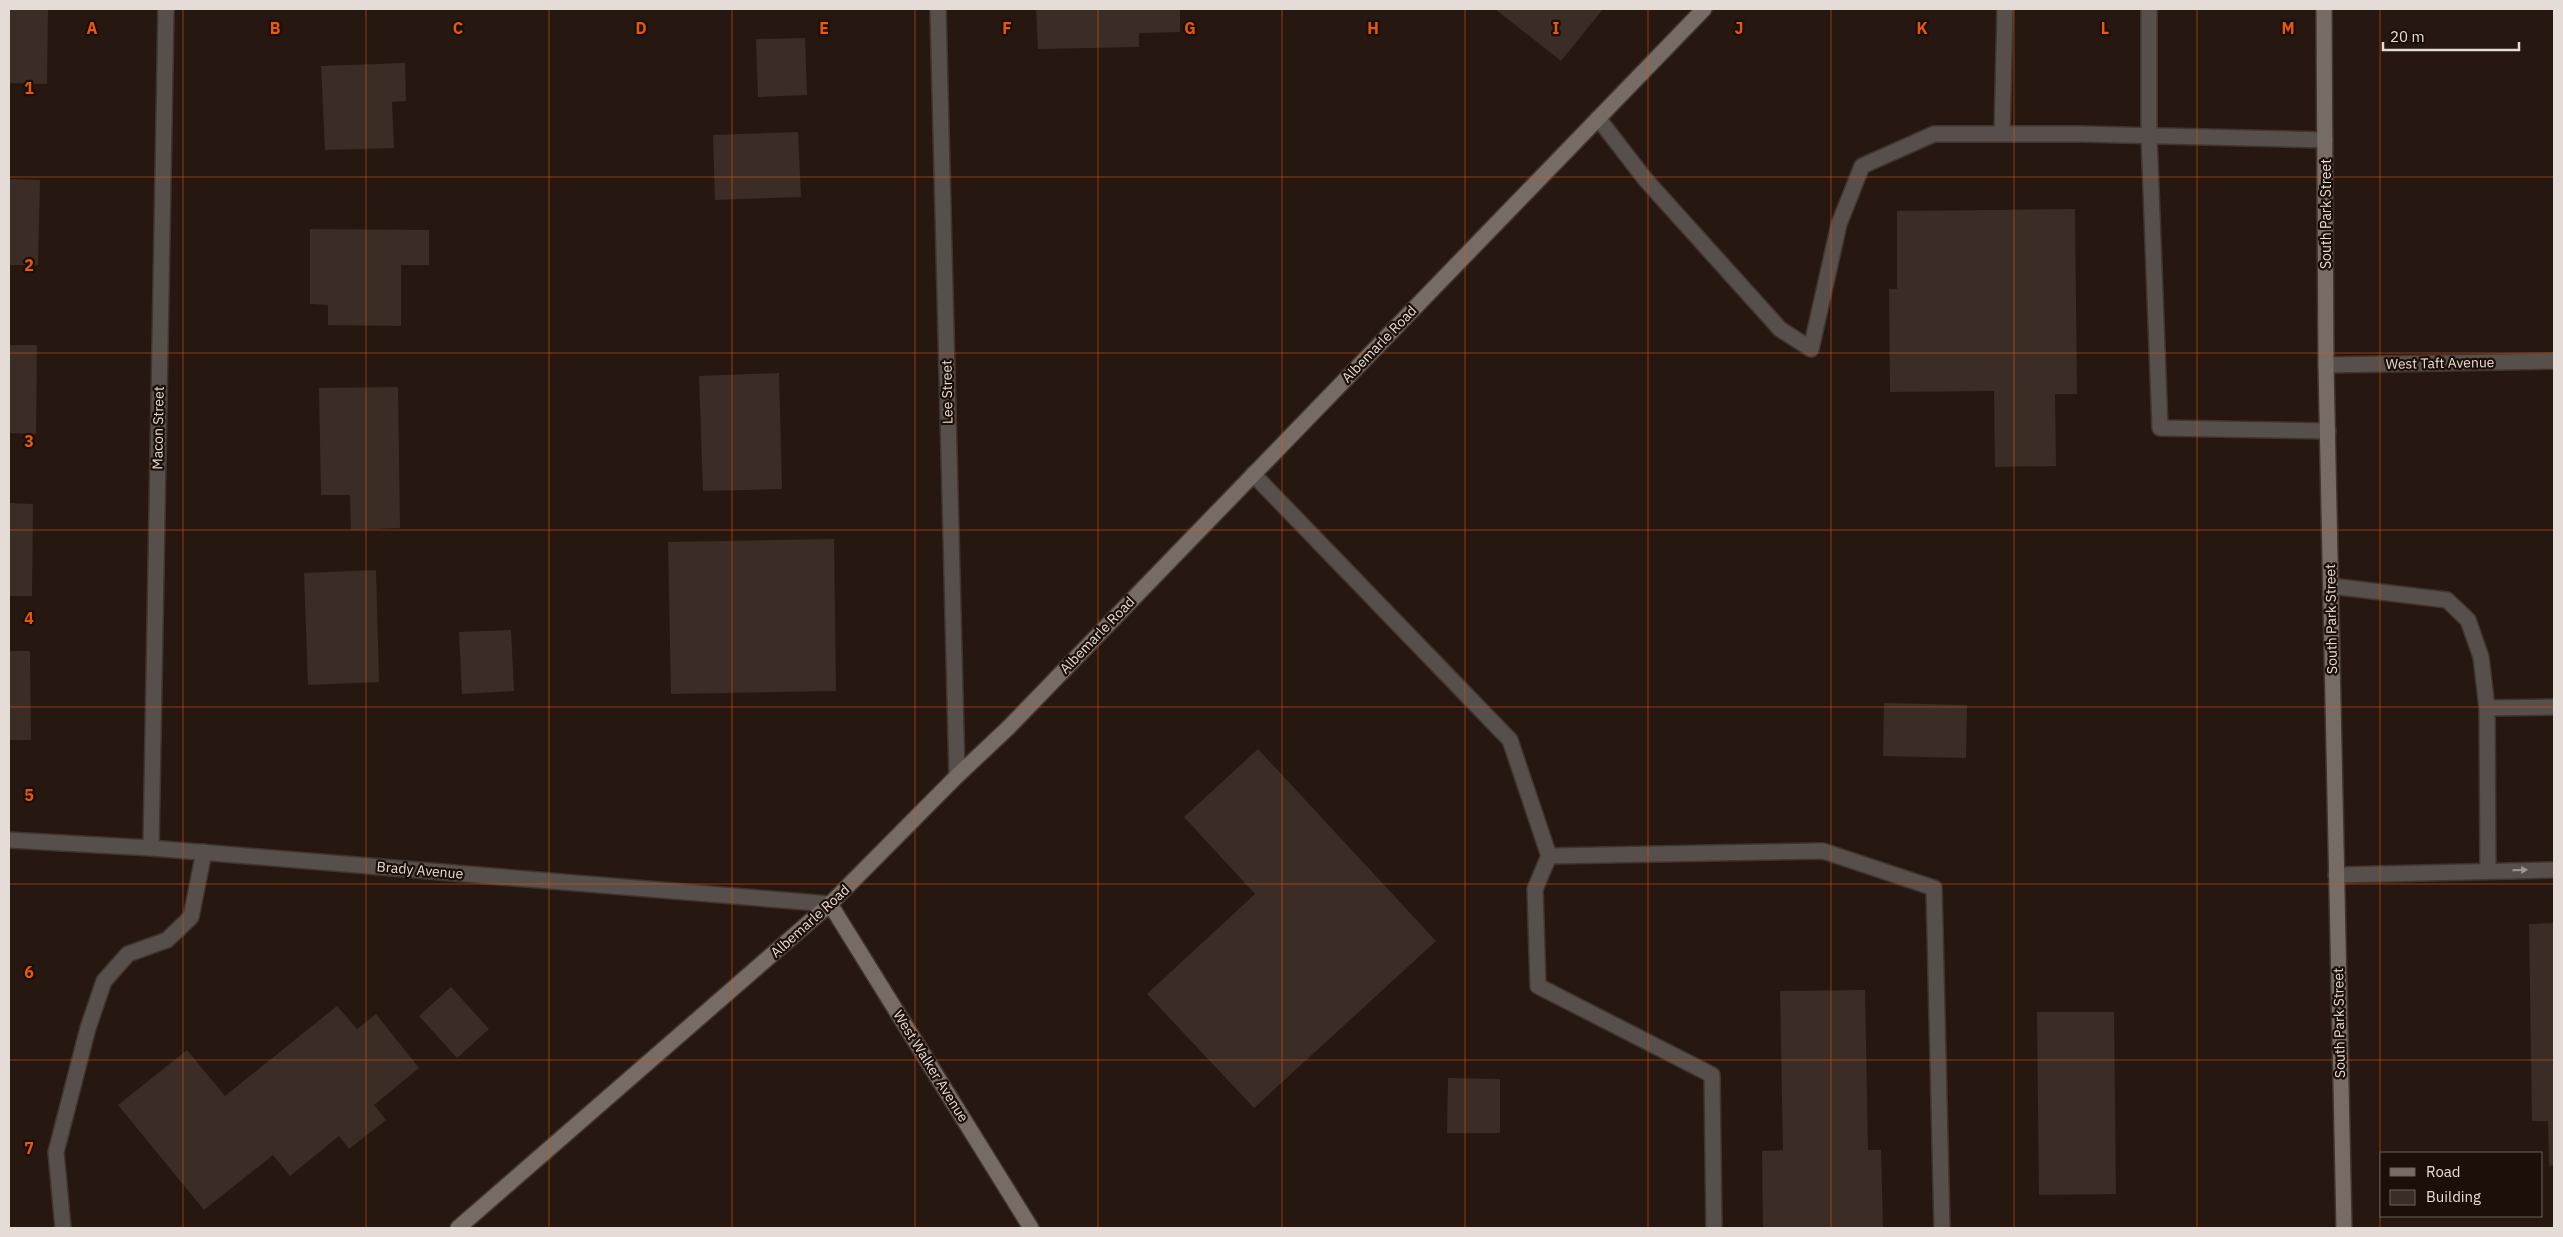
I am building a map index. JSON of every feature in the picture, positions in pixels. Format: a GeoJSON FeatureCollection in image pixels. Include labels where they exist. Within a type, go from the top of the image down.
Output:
{"type":"FeatureCollection","features":[{"type":"Feature","properties":{"kind":"main road","name":"Albemarle Road"},"geometry":{"type":"LineString","coordinates":[[458,1228],[830,904],[957,776],[1008,728],[1704,9]]}},
{"type":"Feature","properties":{"kind":"main road","name":"South Park Street"},"geometry":{"type":"LineString","coordinates":[[2324,9],[2326,365],[2344,1228]]}},
{"type":"Feature","properties":{"kind":"main road","name":"West Walker Avenue"},"geometry":{"type":"LineString","coordinates":[[830,904],[1031,1228]]}},
{"type":"Feature","properties":{"kind":"street","name":"Macon Street"},"geometry":{"type":"LineString","coordinates":[[151,848],[166,9]]}},
{"type":"Feature","properties":{"kind":"street","name":"Lee Street"},"geometry":{"type":"LineString","coordinates":[[938,9],[957,776]]}},
{"type":"Feature","properties":{"kind":"street"},"geometry":{"type":"LineString","coordinates":[[2002,134],[2005,9]]}},
{"type":"Feature","properties":{"kind":"street"},"geometry":{"type":"LineString","coordinates":[[2149,9],[2149,136],[2160,428],[2328,431]]}},
{"type":"Feature","properties":{"kind":"street"},"geometry":{"type":"LineString","coordinates":[[1598,118],[1645,179],[1780,329],[1810,349],[1840,224],[1862,166],[1934,134],[2325,140]]}},
{"type":"Feature","properties":{"kind":"street","name":"West Taft Avenue"},"geometry":{"type":"LineString","coordinates":[[2326,365],[2554,361]]}},
{"type":"Feature","properties":{"kind":"street"},"geometry":{"type":"LineString","coordinates":[[1253,474],[1510,740],[1548,856],[1535,888],[1538,986],[1712,1075],[1714,1228]]}},
{"type":"Feature","properties":{"kind":"street"},"geometry":{"type":"LineString","coordinates":[[2331,586],[2447,600],[2468,620],[2480,656],[2487,708],[2488,871]]}},
{"type":"Feature","properties":{"kind":"street"},"geometry":{"type":"LineString","coordinates":[[2487,708],[2554,707]]}},
{"type":"Feature","properties":{"kind":"street","name":"Brady Avenue"},"geometry":{"type":"LineString","coordinates":[[9,840],[204,852],[830,904]]}},
{"type":"Feature","properties":{"kind":"street"},"geometry":{"type":"LineString","coordinates":[[63,1228],[56,1152],[88,1028],[104,982],[128,954],[167,940],[191,917],[204,852]]}},
{"type":"Feature","properties":{"kind":"street"},"geometry":{"type":"LineString","coordinates":[[1548,856],[1824,852],[1934,888],[1942,1228]]}},
{"type":"Feature","properties":{"kind":"street"},"geometry":{"type":"LineString","coordinates":[[2336,875],[2551,870]]}},
{"type":"Feature","properties":{"kind":"building"},"geometry":{"type":"Polygon","coordinates":[[[9,9],[48,9],[47,84],[9,83],[9,9]]]}},
{"type":"Feature","properties":{"kind":"building"},"geometry":{"type":"Polygon","coordinates":[[[1036,9],[1180,9],[1180,32],[1139,33],[1139,47],[1038,49],[1036,9]]]}},
{"type":"Feature","properties":{"kind":"building"},"geometry":{"type":"Polygon","coordinates":[[[1495,9],[1603,9],[1561,61],[1495,9]]]}},
{"type":"Feature","properties":{"kind":"building"},"geometry":{"type":"Polygon","coordinates":[[[805,38],[807,95],[758,97],[756,39],[805,38]]]}},
{"type":"Feature","properties":{"kind":"building"},"geometry":{"type":"Polygon","coordinates":[[[405,63],[406,101],[392,102],[394,148],[325,150],[321,66],[405,63]]]}},
{"type":"Feature","properties":{"kind":"building"},"geometry":{"type":"Polygon","coordinates":[[[798,132],[801,197],[715,200],[713,135],[798,132]]]}},
{"type":"Feature","properties":{"kind":"building"},"geometry":{"type":"Polygon","coordinates":[[[9,179],[40,180],[38,265],[9,265],[9,179]]]}},
{"type":"Feature","properties":{"kind":"building"},"geometry":{"type":"Polygon","coordinates":[[[2075,209],[2077,394],[2055,394],[2056,466],[1995,467],[1994,391],[1890,392],[1889,289],[1897,289],[1897,211],[2075,209]]]}},
{"type":"Feature","properties":{"kind":"building"},"geometry":{"type":"Polygon","coordinates":[[[310,229],[429,230],[429,265],[401,265],[401,326],[328,325],[328,305],[310,304],[310,229]]]}},
{"type":"Feature","properties":{"kind":"building"},"geometry":{"type":"Polygon","coordinates":[[[9,345],[37,345],[36,434],[9,433],[9,345]]]}},
{"type":"Feature","properties":{"kind":"building"},"geometry":{"type":"Polygon","coordinates":[[[779,373],[782,489],[703,491],[699,376],[779,373]]]}},
{"type":"Feature","properties":{"kind":"building"},"geometry":{"type":"Polygon","coordinates":[[[398,387],[400,528],[351,530],[350,495],[321,495],[319,388],[398,387]]]}},
{"type":"Feature","properties":{"kind":"building"},"geometry":{"type":"Polygon","coordinates":[[[9,503],[33,504],[32,596],[9,596],[9,503]]]}},
{"type":"Feature","properties":{"kind":"building"},"geometry":{"type":"Polygon","coordinates":[[[834,539],[836,691],[671,694],[668,542],[834,539]]]}},
{"type":"Feature","properties":{"kind":"building"},"geometry":{"type":"Polygon","coordinates":[[[376,570],[379,682],[308,685],[304,573],[376,570]]]}},
{"type":"Feature","properties":{"kind":"building"},"geometry":{"type":"Polygon","coordinates":[[[511,630],[514,691],[462,694],[459,632],[511,630]]]}},
{"type":"Feature","properties":{"kind":"building"},"geometry":{"type":"Polygon","coordinates":[[[9,651],[30,651],[31,740],[9,740],[9,651]]]}},
{"type":"Feature","properties":{"kind":"building"},"geometry":{"type":"Polygon","coordinates":[[[1884,703],[1967,705],[1966,758],[1883,756],[1884,703]]]}},
{"type":"Feature","properties":{"kind":"building"},"geometry":{"type":"Polygon","coordinates":[[[1258,749],[1436,941],[1254,1108],[1147,994],[1255,894],[1184,817],[1258,749]]]}},
{"type":"Feature","properties":{"kind":"building"},"geometry":{"type":"Polygon","coordinates":[[[2554,923],[2554,1165],[2549,1166],[2548,1121],[2532,1121],[2529,924],[2554,923]]]}},
{"type":"Feature","properties":{"kind":"building"},"geometry":{"type":"Polygon","coordinates":[[[451,987],[489,1029],[457,1058],[419,1016],[451,987]]]}},
{"type":"Feature","properties":{"kind":"building"},"geometry":{"type":"Polygon","coordinates":[[[1865,990],[1868,1150],[1881,1150],[1883,1228],[1763,1228],[1762,1151],[1783,1150],[1780,991],[1865,990]]]}},
{"type":"Feature","properties":{"kind":"building"},"geometry":{"type":"Polygon","coordinates":[[[337,1006],[357,1029],[376,1014],[419,1068],[374,1105],[386,1120],[349,1149],[339,1136],[290,1176],[273,1155],[204,1210],[118,1105],[187,1050],[225,1096],[337,1006]]]}},
{"type":"Feature","properties":{"kind":"building"},"geometry":{"type":"Polygon","coordinates":[[[2037,1012],[2114,1012],[2116,1194],[2039,1195],[2037,1012]]]}},
{"type":"Feature","properties":{"kind":"building"},"geometry":{"type":"Polygon","coordinates":[[[1448,1078],[1500,1079],[1500,1133],[1447,1133],[1448,1078]]]}}]}
